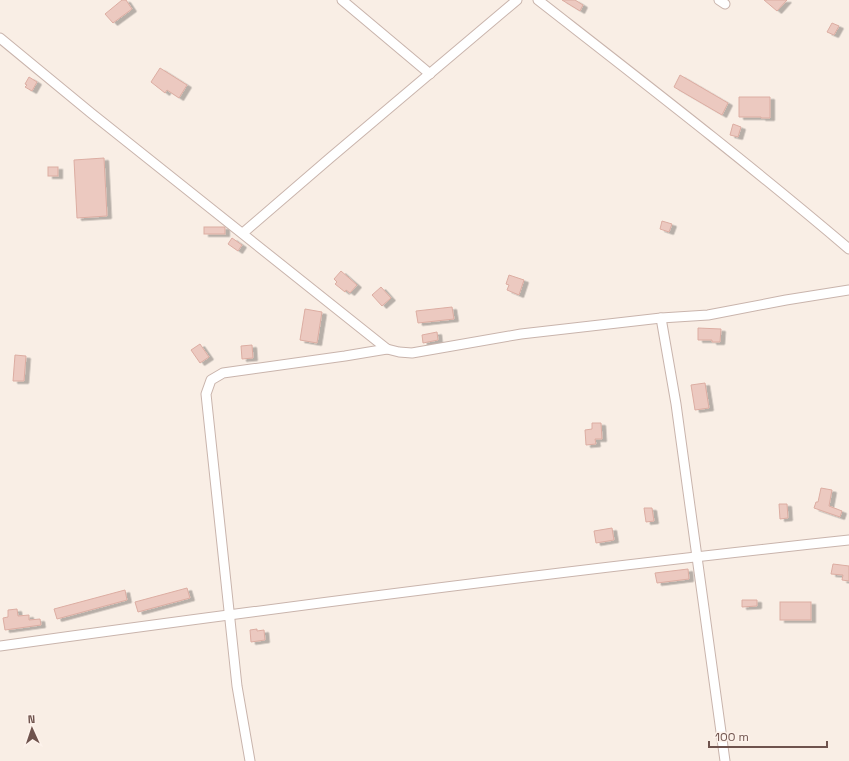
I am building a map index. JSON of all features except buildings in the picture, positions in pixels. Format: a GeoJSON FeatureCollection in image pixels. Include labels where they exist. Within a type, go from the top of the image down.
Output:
{"type":"FeatureCollection","features":[{"type":"Feature","properties":{"kind":"street"},"geometry":{"type":"LineString","coordinates":[[342,0],[430,74]]}},
{"type":"Feature","properties":{"kind":"street"},"geometry":{"type":"LineString","coordinates":[[243,233],[517,0]]}},
{"type":"Feature","properties":{"kind":"street"},"geometry":{"type":"LineString","coordinates":[[538,0],[792,200],[849,249]]}},
{"type":"Feature","properties":{"kind":"street"},"geometry":{"type":"LineString","coordinates":[[0,38],[91,113],[387,349]]}},
{"type":"Feature","properties":{"kind":"street"},"geometry":{"type":"LineString","coordinates":[[250,761],[237,686],[206,394],[211,380],[223,373],[387,349],[412,353],[521,334],[662,318],[708,315],[849,290]]}},
{"type":"Feature","properties":{"kind":"street"},"geometry":{"type":"LineString","coordinates":[[662,318],[676,404],[724,761]]}},
{"type":"Feature","properties":{"kind":"street"},"geometry":{"type":"LineString","coordinates":[[0,646],[230,615],[697,556],[849,540]]}}]}
